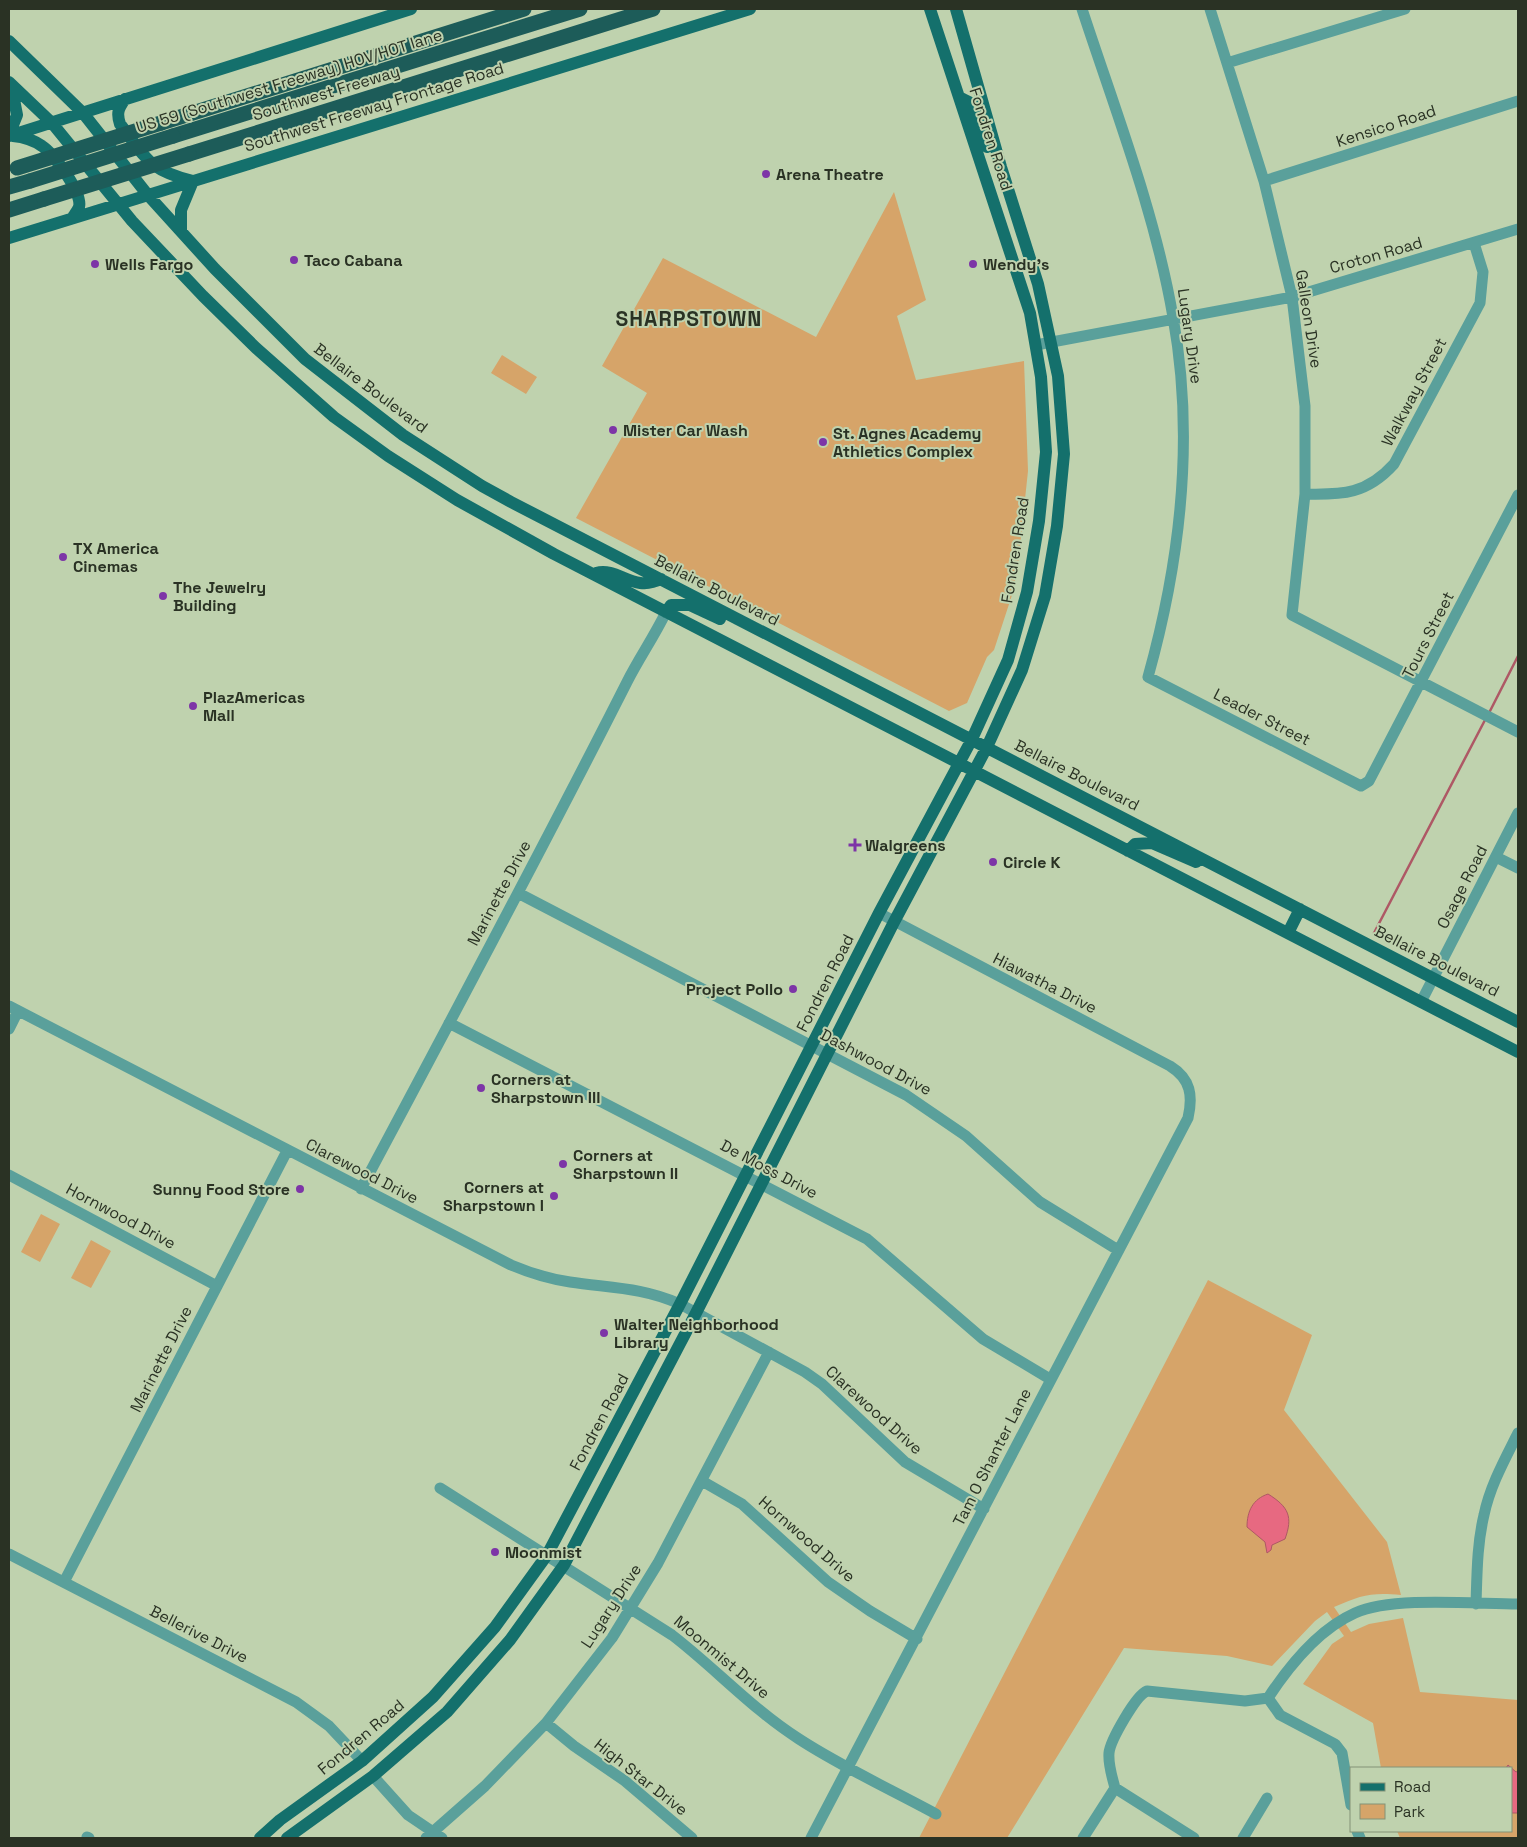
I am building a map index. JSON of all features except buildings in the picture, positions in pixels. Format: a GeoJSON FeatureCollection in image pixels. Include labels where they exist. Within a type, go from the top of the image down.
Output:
{"type":"FeatureCollection","features":[{"type":"Feature","properties":{"kind":"highway","name":"Southwest Freeway"},"geometry":{"type":"LineString","coordinates":[[13,169],[524,9]]}},
{"type":"Feature","properties":{"kind":"highway","name":"US 59 (Southwest Freeway) HOV/HOT lane"},"geometry":{"type":"LineString","coordinates":[[9,188],[580,9]]}},
{"type":"Feature","properties":{"kind":"highway","name":"Southwest Freeway"},"geometry":{"type":"LineString","coordinates":[[9,210],[653,9]]}},
{"type":"Feature","properties":{"kind":"main road"},"geometry":{"type":"LineString","coordinates":[[9,136],[411,9]]}},
{"type":"Feature","properties":{"kind":"main road","name":"Southwest Freeway Frontage Road"},"geometry":{"type":"LineString","coordinates":[[9,238],[750,9]]}},
{"type":"Feature","properties":{"kind":"main road","name":"Fondren Road"},"geometry":{"type":"LineString","coordinates":[[260,1838],[280,1820],[362,1761],[433,1697],[466,1662],[514,1602],[547,1555],[680,1304],[879,913],[972,739],[1008,660],[1028,592],[1039,521],[1046,452],[1045,416],[1030,313],[961,98],[930,9]]}},
{"type":"Feature","properties":{"kind":"main road","name":"Fondren Road"},"geometry":{"type":"LineString","coordinates":[[287,1838],[373,1776],[447,1712],[485,1670],[531,1612],[564,1565],[696,1313],[760,1183],[894,922],[987,746],[1022,670],[1045,596],[1053,561],[1064,454],[1058,376],[1038,284],[1001,166],[956,9]]}},
{"type":"Feature","properties":{"kind":"main road"},"geometry":{"type":"LineString","coordinates":[[960,9],[962,30]]}},
{"type":"Feature","properties":{"kind":"main road","name":"Bellaire Boulevard"},"geometry":{"type":"LineString","coordinates":[[9,41],[83,113],[147,194],[214,269],[305,359],[403,434],[487,489],[1518,1022]]}},
{"type":"Feature","properties":{"kind":"main road"},"geometry":{"type":"LineString","coordinates":[[10,83],[52,123],[118,204],[216,309],[334,417],[388,456],[457,500],[592,574],[1518,1052]]}},
{"type":"Feature","properties":{"kind":"main road"},"geometry":{"type":"LineString","coordinates":[[9,136],[17,115],[10,83]]}},
{"type":"Feature","properties":{"kind":"main road"},"geometry":{"type":"LineString","coordinates":[[961,98],[973,104],[989,155],[1001,166]]}},
{"type":"Feature","properties":{"kind":"main road"},"geometry":{"type":"LineString","coordinates":[[125,99],[118,109],[117,115],[120,124],[152,165],[163,173],[192,181],[181,210],[181,231]]}},
{"type":"Feature","properties":{"kind":"main road"},"geometry":{"type":"LineString","coordinates":[[9,136],[25,137],[43,146],[58,164],[79,194],[80,207],[73,217]]}},
{"type":"Feature","properties":{"kind":"main road"},"geometry":{"type":"LineString","coordinates":[[592,574],[609,573],[643,584],[661,579]]}},
{"type":"Feature","properties":{"kind":"main road"},"geometry":{"type":"LineString","coordinates":[[1028,592],[1045,596]]}},
{"type":"Feature","properties":{"kind":"main road"},"geometry":{"type":"LineString","coordinates":[[666,612],[671,605],[690,605],[734,626],[758,629]]}},
{"type":"Feature","properties":{"kind":"main road"},"geometry":{"type":"LineString","coordinates":[[1128,851],[1135,844],[1152,843],[1192,862],[1216,865]]}},
{"type":"Feature","properties":{"kind":"main road"},"geometry":{"type":"LineString","coordinates":[[1288,933],[1300,909]]}},
{"type":"Feature","properties":{"kind":"main road"},"geometry":{"type":"LineString","coordinates":[[342,1797],[351,1779],[361,1769],[362,1761],[371,1763],[398,1754]]}},
{"type":"Feature","properties":{"kind":"street","name":"Lugary Drive"},"geometry":{"type":"LineString","coordinates":[[1082,9],[1155,238],[1174,318],[1182,397],[1184,470],[1178,540],[1171,586],[1148,677]]}},
{"type":"Feature","properties":{"kind":"street","name":"Galleon Drive"},"geometry":{"type":"LineString","coordinates":[[1210,9],[1264,182],[1292,297],[1305,406],[1305,494],[1292,615],[1422,682]]}},
{"type":"Feature","properties":{"kind":"street"},"geometry":{"type":"LineString","coordinates":[[1227,64],[1405,9]]}},
{"type":"Feature","properties":{"kind":"street","name":"Kensico Road"},"geometry":{"type":"LineString","coordinates":[[1264,182],[1518,101]]}},
{"type":"Feature","properties":{"kind":"street","name":"Croton Road"},"geometry":{"type":"LineString","coordinates":[[1036,345],[1292,297],[1518,229]]}},
{"type":"Feature","properties":{"kind":"street","name":"Walkway Street"},"geometry":{"type":"LineString","coordinates":[[1305,494],[1338,495],[1353,491],[1382,477],[1394,464],[1480,303],[1483,272],[1474,243]]}},
{"type":"Feature","properties":{"kind":"street","name":"Tours Street"},"geometry":{"type":"LineString","coordinates":[[1360,786],[1369,781],[1518,495]]}},
{"type":"Feature","properties":{"kind":"street","name":"Marinette Drive"},"geometry":{"type":"LineString","coordinates":[[361,1189],[518,893],[635,665],[656,634],[666,612]]}},
{"type":"Feature","properties":{"kind":"street","name":"Leader Street"},"geometry":{"type":"LineString","coordinates":[[1148,677],[1360,786]]}},
{"type":"Feature","properties":{"kind":"street"},"geometry":{"type":"LineString","coordinates":[[1422,682],[1518,732]]}},
{"type":"Feature","properties":{"kind":"street","name":"Osage Road"},"geometry":{"type":"LineString","coordinates":[[1421,1002],[1518,813]]}},
{"type":"Feature","properties":{"kind":"street"},"geometry":{"type":"LineString","coordinates":[[1496,857],[1518,868]]}},
{"type":"Feature","properties":{"kind":"street","name":"Dashwood Drive"},"geometry":{"type":"LineString","coordinates":[[518,893],[812,1045],[928,1108],[966,1136],[1040,1202],[1118,1250]]}},
{"type":"Feature","properties":{"kind":"street","name":"Hiawatha Drive"},"geometry":{"type":"LineString","coordinates":[[879,913],[1170,1066],[1185,1078],[1190,1088]]}},
{"type":"Feature","properties":{"kind":"street"},"geometry":{"type":"LineString","coordinates":[[9,1029],[13,1009]]}},
{"type":"Feature","properties":{"kind":"street","name":"Clarewood Drive"},"geometry":{"type":"LineString","coordinates":[[13,1009],[361,1189],[523,1270],[544,1278],[571,1283],[636,1289],[661,1295],[680,1304],[769,1352],[822,1384],[905,1462],[984,1509]]}},
{"type":"Feature","properties":{"kind":"street","name":"De Moss Drive"},"geometry":{"type":"LineString","coordinates":[[449,1023],[867,1239],[982,1339],[1050,1380]]}},
{"type":"Feature","properties":{"kind":"street","name":"Tam O Shanter Lane"},"geometry":{"type":"LineString","coordinates":[[812,1838],[1188,1118],[1191,1106],[1190,1088]]}},
{"type":"Feature","properties":{"kind":"street","name":"Marinette Drive"},"geometry":{"type":"LineString","coordinates":[[64,1582],[287,1151]]}},
{"type":"Feature","properties":{"kind":"street","name":"Hornwood Drive"},"geometry":{"type":"LineString","coordinates":[[9,1175],[217,1286]]}},
{"type":"Feature","properties":{"kind":"street","name":"Lugary Drive"},"geometry":{"type":"LineString","coordinates":[[433,1837],[546,1723],[583,1678],[631,1608],[658,1563],[769,1352]]}},
{"type":"Feature","properties":{"kind":"street"},"geometry":{"type":"LineString","coordinates":[[1476,1604],[1477,1561],[1484,1514],[1500,1467],[1518,1433]]}},
{"type":"Feature","properties":{"kind":"street","name":"Hornwood Drive"},"geometry":{"type":"LineString","coordinates":[[702,1481],[742,1504],[828,1582],[870,1611],[917,1639]]}},
{"type":"Feature","properties":{"kind":"street","name":"Moonmist Drive"},"geometry":{"type":"LineString","coordinates":[[440,1488],[672,1635],[704,1660],[738,1692],[798,1738],[936,1814]]}},
{"type":"Feature","properties":{"kind":"street","name":"Bellerive Drive"},"geometry":{"type":"LineString","coordinates":[[9,1554],[296,1702],[328,1726],[362,1761]]}},
{"type":"Feature","properties":{"kind":"street"},"geometry":{"type":"LineString","coordinates":[[1268,1698],[1280,1679],[1318,1638],[1328,1629],[1354,1613],[1383,1605],[1518,1604]]}},
{"type":"Feature","properties":{"kind":"street"},"geometry":{"type":"LineString","coordinates":[[1083,1838],[1114,1788],[1109,1766],[1109,1751],[1141,1693],[1147,1691],[1245,1701],[1268,1698]]}},
{"type":"Feature","properties":{"kind":"street"},"geometry":{"type":"LineString","coordinates":[[1268,1698],[1277,1712],[1335,1744],[1342,1753],[1350,1800]]}},
{"type":"Feature","properties":{"kind":"street","name":"High Star Drive"},"geometry":{"type":"LineString","coordinates":[[546,1723],[574,1746],[625,1781],[692,1838]]}},
{"type":"Feature","properties":{"kind":"street"},"geometry":{"type":"LineString","coordinates":[[373,1776],[408,1815],[433,1837]]}},
{"type":"Feature","properties":{"kind":"street"},"geometry":{"type":"LineString","coordinates":[[1114,1788],[1194,1838]]}},
{"type":"Feature","properties":{"kind":"street"},"geometry":{"type":"LineString","coordinates":[[1243,1838],[1266,1798]]}},
{"type":"Feature","properties":{"kind":"green space","name":"St. Agnes Academy Athletics Complex"},"geometry":{"type":"Polygon","coordinates":[[[894,192],[926,300],[897,316],[916,380],[1024,361],[1028,471],[1018,565],[1012,595],[994,650],[987,657],[967,703],[949,711],[576,518],[647,393],[602,366],[663,258],[816,337],[894,192]]]}},
{"type":"Feature","properties":{"kind":"green space"},"geometry":{"type":"Polygon","coordinates":[[[502,355],[537,377],[526,394],[491,373],[502,355]]]}},
{"type":"Feature","properties":{"kind":"green space"},"geometry":{"type":"Polygon","coordinates":[[[41,1214],[60,1224],[40,1262],[21,1252],[41,1214]]]}},
{"type":"Feature","properties":{"kind":"green space"},"geometry":{"type":"Polygon","coordinates":[[[91,1240],[111,1251],[91,1288],[71,1278],[91,1240]]]}},
{"type":"Feature","properties":{"kind":"green space"},"geometry":{"type":"Polygon","coordinates":[[[1208,1280],[1312,1335],[1284,1410],[1387,1542],[1401,1595],[1367,1595],[1334,1607],[1351,1632],[1369,1624],[1403,1618],[1420,1692],[1518,1700],[1518,1838],[1400,1838],[1397,1832],[1512,1832],[1512,1767],[1381,1767],[1373,1723],[1303,1684],[1332,1644],[1344,1636],[1327,1612],[1315,1621],[1272,1666],[1227,1656],[1124,1648],[1007,1838],[919,1838],[1208,1280]]]}},
{"type":"Feature","properties":{"kind":"shaded area"},"geometry":{"type":"Polygon","coordinates":[[[1268,1494],[1285,1508],[1289,1525],[1285,1539],[1272,1545],[1271,1550],[1267,1553],[1265,1542],[1247,1527],[1248,1516],[1252,1506],[1258,1499],[1268,1494]]]}},
{"type":"Feature","properties":{"kind":"shaded area"},"geometry":{"type":"Polygon","coordinates":[[[1512,1768],[1516,1772],[1518,1771],[1518,1813],[1512,1813],[1512,1768]]]}},
{"type":"Feature","properties":{"kind":"waterway"},"geometry":{"type":"LineString","coordinates":[[1489,713],[1518,656]]}},
{"type":"Feature","properties":{"kind":"waterway"},"geometry":{"type":"LineString","coordinates":[[1374,933],[1485,720]]}},
{"type":"Feature","properties":{"kind":"place","name":"Arena Theatre"},"geometry":{"type":"Point","coordinates":[766,174]}},
{"type":"Feature","properties":{"kind":"place","name":"Taco Cabana"},"geometry":{"type":"Point","coordinates":[294,260]}},
{"type":"Feature","properties":{"kind":"place","name":"Wells Fargo"},"geometry":{"type":"Point","coordinates":[95,264]}},
{"type":"Feature","properties":{"kind":"place","name":"Wendy's"},"geometry":{"type":"Point","coordinates":[973,264]}},
{"type":"Feature","properties":{"kind":"place","name":"Mister Car Wash"},"geometry":{"type":"Point","coordinates":[613,430]}},
{"type":"Feature","properties":{"kind":"place","name":"St. Agnes Academy Athletics Complex"},"geometry":{"type":"Point","coordinates":[823,442]}},
{"type":"Feature","properties":{"kind":"place","name":"TX America Cinemas"},"geometry":{"type":"Point","coordinates":[63,557]}},
{"type":"Feature","properties":{"kind":"place","name":"The Jewelry Building"},"geometry":{"type":"Point","coordinates":[163,596]}},
{"type":"Feature","properties":{"kind":"place","name":"PlazAmericas Mall"},"geometry":{"type":"Point","coordinates":[193,706]}},
{"type":"Feature","properties":{"kind":"place","name":"Walgreens"},"geometry":{"type":"Point","coordinates":[855,845]}},
{"type":"Feature","properties":{"kind":"place","name":"Circle K"},"geometry":{"type":"Point","coordinates":[993,862]}},
{"type":"Feature","properties":{"kind":"place","name":"Project Pollo"},"geometry":{"type":"Point","coordinates":[793,989]}},
{"type":"Feature","properties":{"kind":"place","name":"Corners at Sharpstown III"},"geometry":{"type":"Point","coordinates":[481,1088]}},
{"type":"Feature","properties":{"kind":"place","name":"Corners at Sharpstown II"},"geometry":{"type":"Point","coordinates":[563,1164]}},
{"type":"Feature","properties":{"kind":"place","name":"Sunny Food Store"},"geometry":{"type":"Point","coordinates":[300,1189]}},
{"type":"Feature","properties":{"kind":"place","name":"Corners at Sharpstown I"},"geometry":{"type":"Point","coordinates":[554,1196]}},
{"type":"Feature","properties":{"kind":"place","name":"Walter Neighborhood Library"},"geometry":{"type":"Point","coordinates":[604,1333]}},
{"type":"Feature","properties":{"kind":"place","name":"Moonmist"},"geometry":{"type":"Point","coordinates":[495,1552]}},
{"type":"Feature","properties":{"kind":"district","name":"SHARPSTOWN"},"geometry":{"type":"Point","coordinates":[689,318]}}]}
